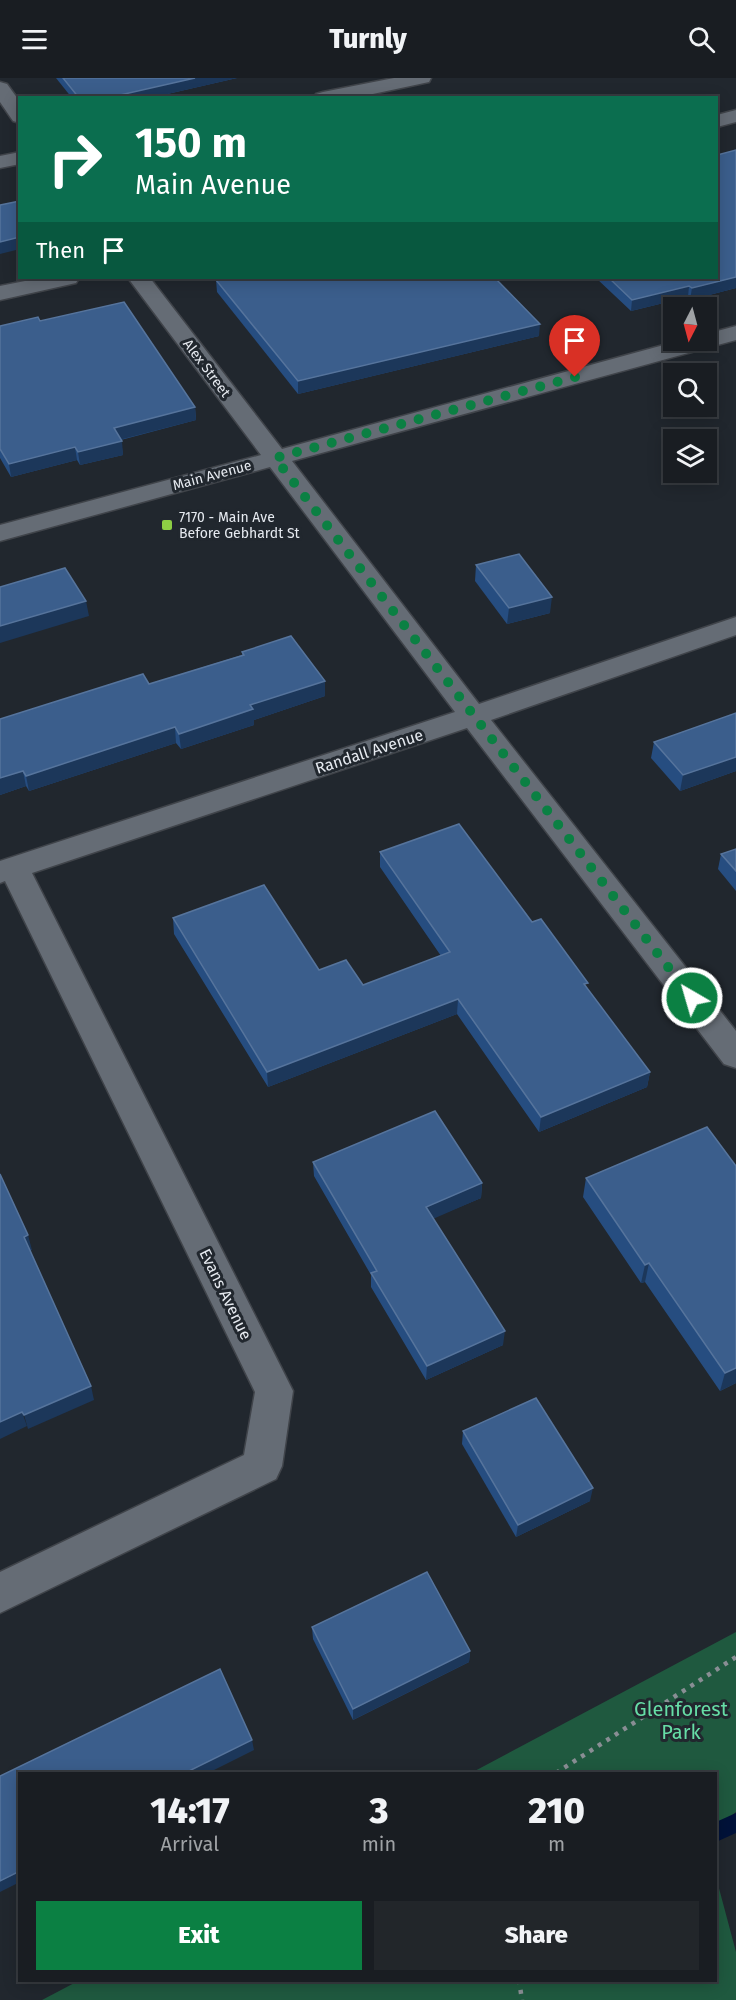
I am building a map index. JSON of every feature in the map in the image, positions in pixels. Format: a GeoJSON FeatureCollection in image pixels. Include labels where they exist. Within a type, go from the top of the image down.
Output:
{"type":"FeatureCollection","features":[{"type":"Feature","properties":{"kind":"street"},"geometry":{"type":"LineString","coordinates":[[333,96],[422,78]]}},
{"type":"Feature","properties":{"kind":"street"},"geometry":{"type":"LineString","coordinates":[[0,88],[18,114]]}},
{"type":"Feature","properties":{"kind":"street"},"geometry":{"type":"LineString","coordinates":[[718,121],[736,116]]}},
{"type":"Feature","properties":{"kind":"street"},"geometry":{"type":"LineString","coordinates":[[0,162],[18,158]]}},
{"type":"Feature","properties":{"kind":"street"},"geometry":{"type":"LineString","coordinates":[[0,293],[63,279]]}},
{"type":"Feature","properties":{"kind":"street","name":"Alex Street"},"geometry":{"type":"LineString","coordinates":[[140,279],[473,716],[736,1055]]}},
{"type":"Feature","properties":{"kind":"street","name":"Main Avenue"},"geometry":{"type":"LineString","coordinates":[[0,533],[736,333]]}},
{"type":"Feature","properties":{"kind":"street","name":"Randall Avenue"},"geometry":{"type":"LineString","coordinates":[[7,870],[473,716],[736,626]]}},
{"type":"Feature","properties":{"kind":"street","name":"Evans Avenue"},"geometry":{"type":"LineString","coordinates":[[0,1593],[262,1466],[274,1391],[7,870]]}},
{"type":"Feature","properties":{"kind":"path"},"geometry":{"type":"LineString","coordinates":[[558,1772],[736,1657]]}},
{"type":"Feature","properties":{"kind":"path"},"geometry":{"type":"LineString","coordinates":[[519,1982],[522,2000]]}},
{"type":"Feature","properties":{"kind":"green space","name":"Glenforest Park"},"geometry":{"type":"Polygon","coordinates":[[[736,1632],[736,1812],[717,1827],[717,1772],[473,1772],[736,1632]]]}},
{"type":"Feature","properties":{"kind":"green space"},"geometry":{"type":"Polygon","coordinates":[[[717,1881],[736,1952],[736,2000],[42,2000],[76,1982],[717,1982],[717,1881]]]}},
{"type":"Feature","properties":{"kind":"building"},"geometry":{"type":"Polygon","coordinates":[[[63,78],[195,78],[116,96],[77,96],[63,78]]]}},
{"type":"Feature","properties":{"kind":"building"},"geometry":{"type":"Polygon","coordinates":[[[736,150],[736,277],[632,300],[610,279],[718,279],[718,155],[736,150]]]}},
{"type":"Feature","properties":{"kind":"building"},"geometry":{"type":"Polygon","coordinates":[[[18,201],[18,238],[0,242],[0,205],[18,201]]]}},
{"type":"Feature","properties":{"kind":"building"},"geometry":{"type":"Polygon","coordinates":[[[496,279],[540,324],[298,381],[216,280],[496,279]]]}},
{"type":"Feature","properties":{"kind":"building"},"geometry":{"type":"Polygon","coordinates":[[[124,302],[195,407],[114,428],[122,441],[78,452],[75,447],[9,464],[0,449],[0,326],[38,317],[40,321],[124,302]]]}},
{"type":"Feature","properties":{"kind":"building"},"geometry":{"type":"Polygon","coordinates":[[[519,554],[552,597],[509,608],[476,565],[519,554]]]}},
{"type":"Feature","properties":{"kind":"building"},"geometry":{"type":"Polygon","coordinates":[[[65,568],[86,601],[0,626],[0,587],[65,568]]]}},
{"type":"Feature","properties":{"kind":"building"},"geometry":{"type":"Polygon","coordinates":[[[291,636],[325,681],[250,705],[253,709],[179,734],[175,727],[26,776],[23,771],[0,778],[0,719],[143,674],[149,684],[244,655],[242,652],[291,636]]]}},
{"type":"Feature","properties":{"kind":"building"},"geometry":{"type":"Polygon","coordinates":[[[736,713],[736,757],[683,775],[654,742],[736,713]]]}},
{"type":"Feature","properties":{"kind":"building"},"geometry":{"type":"Polygon","coordinates":[[[459,824],[532,922],[541,919],[588,983],[584,984],[650,1072],[541,1117],[458,999],[267,1072],[173,918],[264,885],[319,970],[346,960],[363,985],[450,952],[380,852],[459,824]]]}},
{"type":"Feature","properties":{"kind":"building"},"geometry":{"type":"Polygon","coordinates":[[[736,849],[736,871],[721,854],[736,849]]]}},
{"type":"Feature","properties":{"kind":"building"},"geometry":{"type":"Polygon","coordinates":[[[435,1111],[482,1183],[426,1207],[505,1331],[427,1366],[371,1273],[377,1271],[313,1162],[435,1111]]]}},
{"type":"Feature","properties":{"kind":"building"},"geometry":{"type":"Polygon","coordinates":[[[707,1127],[736,1166],[736,1368],[725,1373],[649,1263],[645,1265],[586,1178],[707,1127]]]}},
{"type":"Feature","properties":{"kind":"building"},"geometry":{"type":"Polygon","coordinates":[[[0,1174],[28,1235],[24,1237],[91,1386],[24,1415],[22,1412],[0,1422],[0,1174]]]}},
{"type":"Feature","properties":{"kind":"building"},"geometry":{"type":"Polygon","coordinates":[[[536,1398],[593,1488],[518,1525],[463,1431],[536,1398]]]}},
{"type":"Feature","properties":{"kind":"building"},"geometry":{"type":"Polygon","coordinates":[[[427,1572],[470,1651],[353,1709],[312,1627],[427,1572]]]}},
{"type":"Feature","properties":{"kind":"building"},"geometry":{"type":"Polygon","coordinates":[[[220,1669],[252,1740],[187,1772],[18,1772],[18,1872],[0,1881],[0,1776],[220,1669]]]}},
{"type":"Feature","properties":{"kind":"waterway"},"geometry":{"type":"LineString","coordinates":[[717,1832],[736,1823]]}},
{"type":"Feature","properties":{"kind":"place","name":"7170 - Main Ave Before Gebhardt St"},"geometry":{"type":"Point","coordinates":[167,525]}},
{"type":"Feature","properties":{"kind":"route"},"geometry":{"type":"LineString","coordinates":[[575,377],[275,458],[692,998]]}}]}
